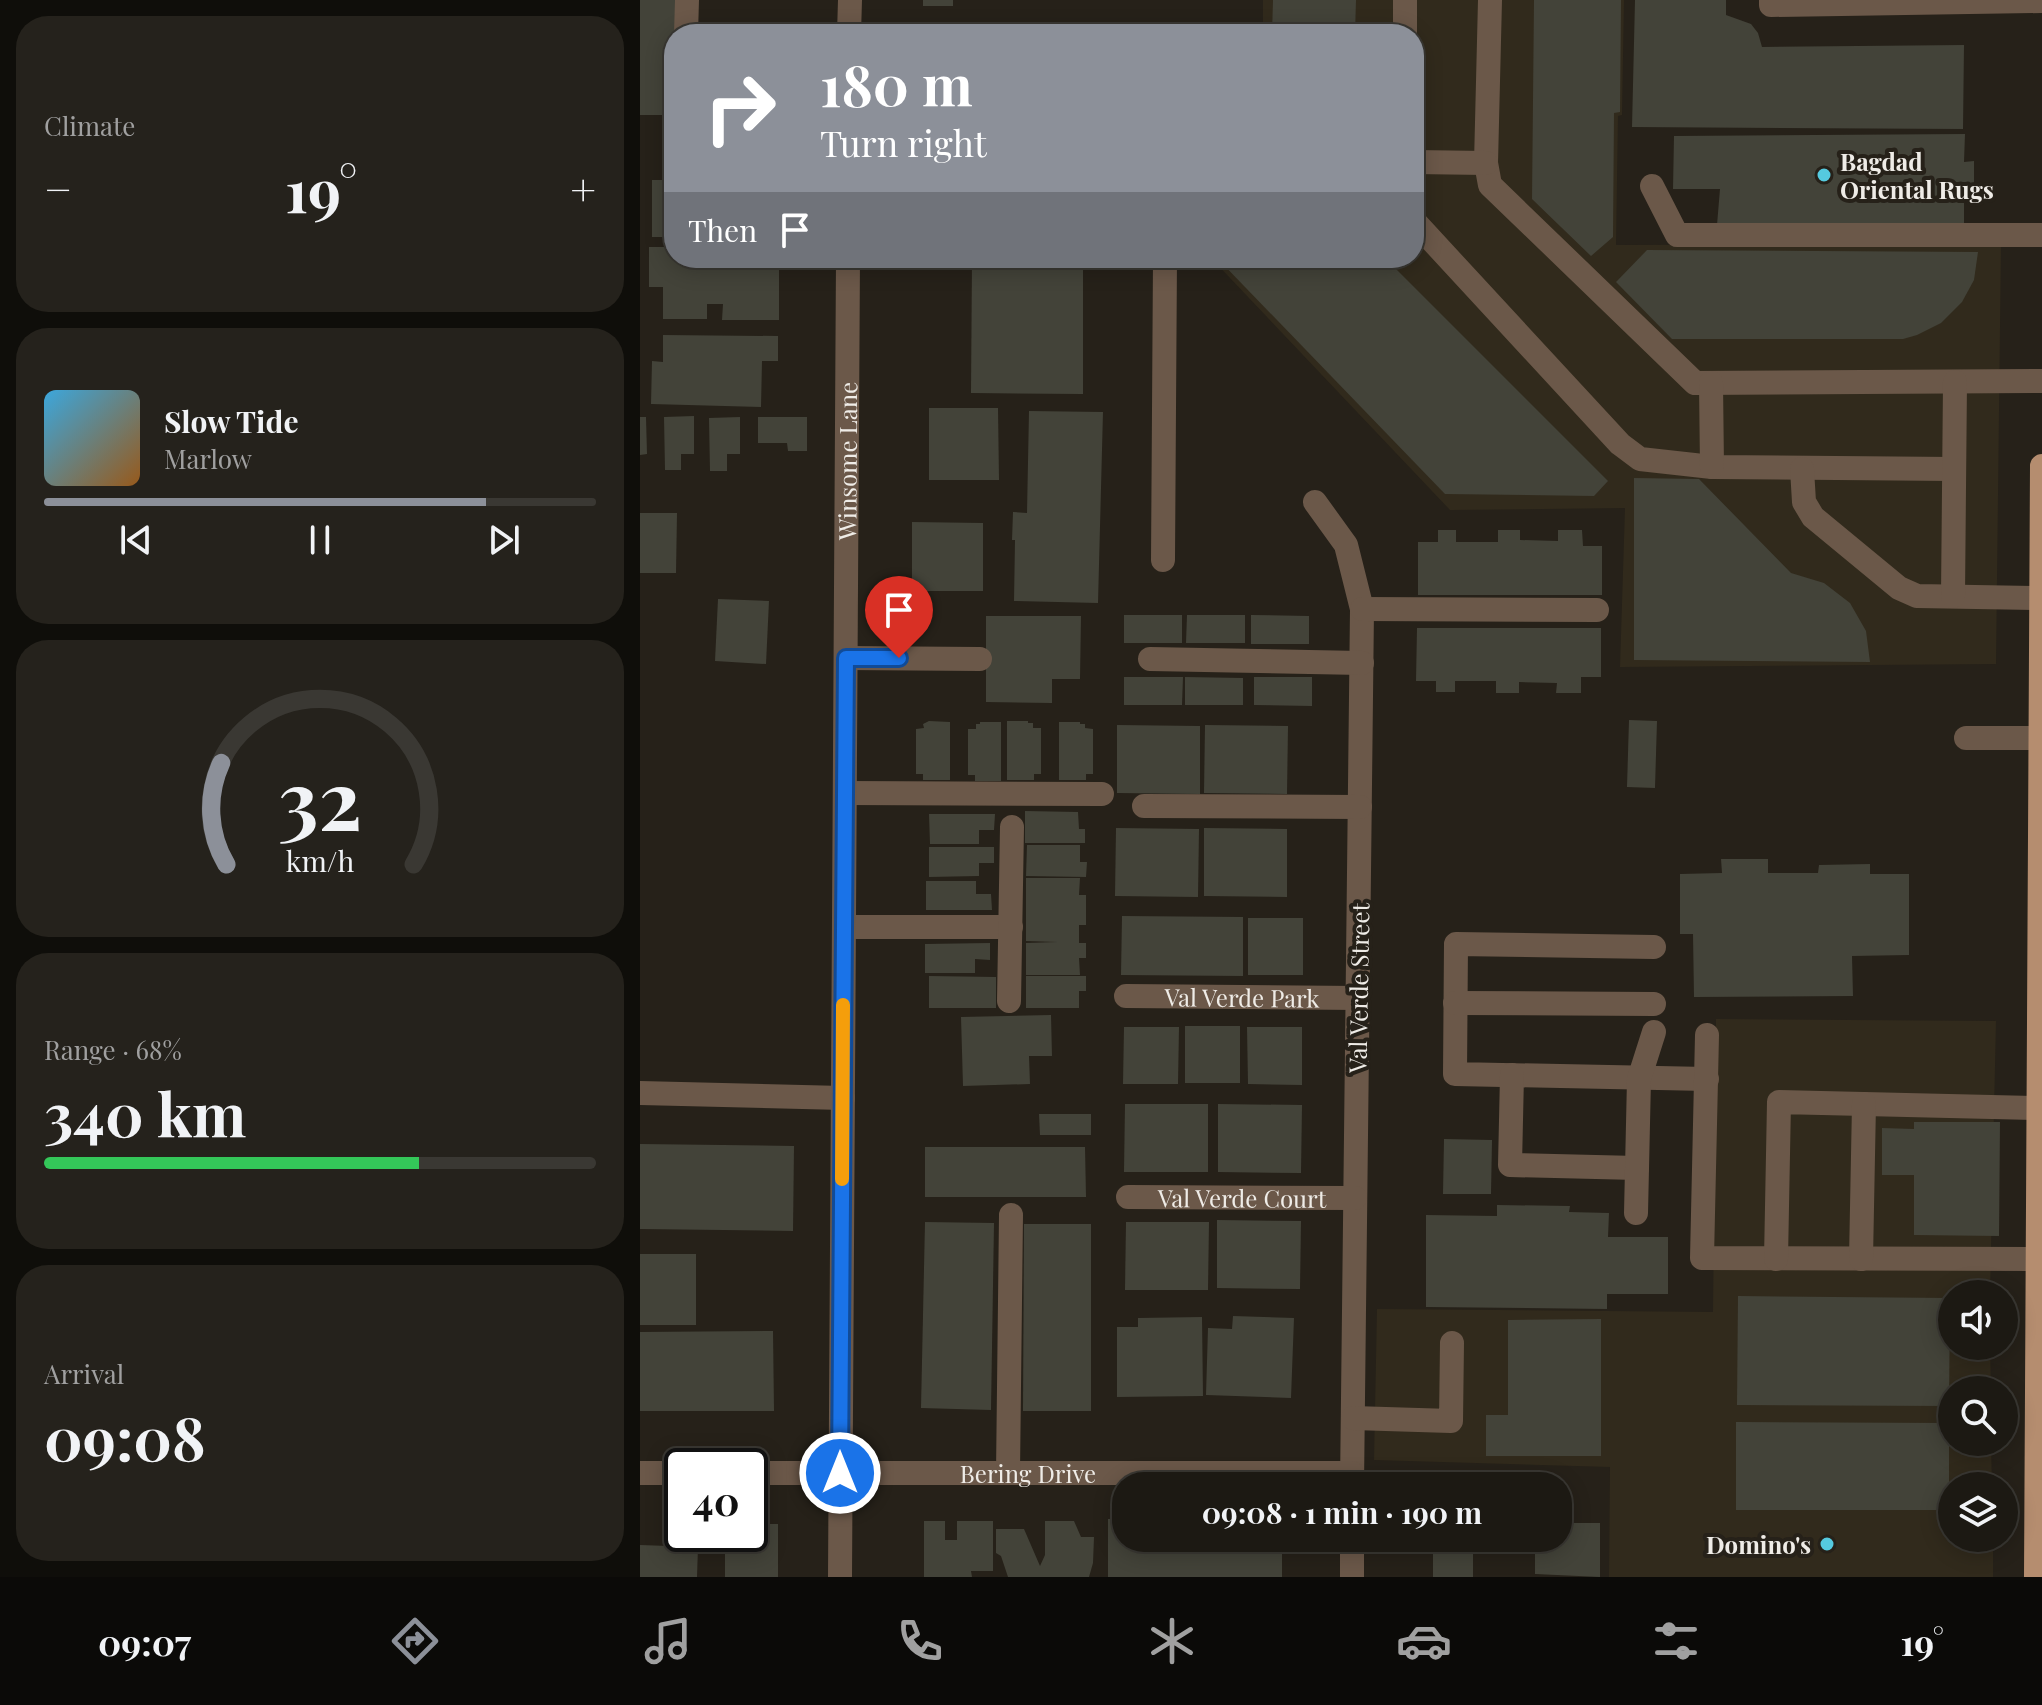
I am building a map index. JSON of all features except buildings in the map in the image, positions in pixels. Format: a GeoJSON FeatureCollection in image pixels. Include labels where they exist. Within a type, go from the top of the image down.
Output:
{"type":"FeatureCollection","features":[{"type":"Feature","properties":{"kind":"main road"},"geometry":{"type":"LineString","coordinates":[[2036,1577],[2042,466]]}},
{"type":"Feature","properties":{"kind":"street"},"geometry":{"type":"LineString","coordinates":[[686,24],[687,0]]}},
{"type":"Feature","properties":{"kind":"street"},"geometry":{"type":"LineString","coordinates":[[849,24],[850,0]]}},
{"type":"Feature","properties":{"kind":"street"},"geometry":{"type":"LineString","coordinates":[[1405,0],[1405,24]]}},
{"type":"Feature","properties":{"kind":"street"},"geometry":{"type":"LineString","coordinates":[[1490,0],[1486,163],[1490,185],[1695,383],[2042,381]]}},
{"type":"Feature","properties":{"kind":"street"},"geometry":{"type":"LineString","coordinates":[[1771,0],[1771,5],[2042,1]]}},
{"type":"Feature","properties":{"kind":"street"},"geometry":{"type":"LineString","coordinates":[[1424,162],[1486,163]]}},
{"type":"Feature","properties":{"kind":"street"},"geometry":{"type":"LineString","coordinates":[[1652,186],[1677,235],[2042,235]]}},
{"type":"Feature","properties":{"kind":"street"},"geometry":{"type":"LineString","coordinates":[[1424,232],[1620,444],[1640,459],[1712,467],[1954,469]]}},
{"type":"Feature","properties":{"kind":"street","name":"Winsome Lane"},"geometry":{"type":"LineString","coordinates":[[840,1577],[848,268]]}},
{"type":"Feature","properties":{"kind":"street"},"geometry":{"type":"LineString","coordinates":[[1163,560],[1165,268]]}},
{"type":"Feature","properties":{"kind":"street"},"geometry":{"type":"LineString","coordinates":[[1953,596],[1955,382]]}},
{"type":"Feature","properties":{"kind":"street"},"geometry":{"type":"LineString","coordinates":[[1711,383],[1712,467]]}},
{"type":"Feature","properties":{"kind":"street"},"geometry":{"type":"LineString","coordinates":[[1802,469],[1804,502],[1813,517],[1899,588],[1917,596],[2040,598]]}},
{"type":"Feature","properties":{"kind":"street","name":"Val Verde Street"},"geometry":{"type":"LineString","coordinates":[[1315,502],[1346,545],[1362,609],[1352,1472]]}},
{"type":"Feature","properties":{"kind":"street"},"geometry":{"type":"LineString","coordinates":[[1362,609],[1597,610]]}},
{"type":"Feature","properties":{"kind":"street"},"geometry":{"type":"LineString","coordinates":[[846,658],[980,659]]}},
{"type":"Feature","properties":{"kind":"street"},"geometry":{"type":"LineString","coordinates":[[1150,659],[1362,663]]}},
{"type":"Feature","properties":{"kind":"street"},"geometry":{"type":"LineString","coordinates":[[1966,738],[2040,738]]}},
{"type":"Feature","properties":{"kind":"street"},"geometry":{"type":"LineString","coordinates":[[845,793],[1102,794]]}},
{"type":"Feature","properties":{"kind":"street"},"geometry":{"type":"LineString","coordinates":[[1144,806],[1360,807]]}},
{"type":"Feature","properties":{"kind":"street"},"geometry":{"type":"LineString","coordinates":[[1009,1001],[1012,827]]}},
{"type":"Feature","properties":{"kind":"street"},"geometry":{"type":"LineString","coordinates":[[844,927],[1011,927]]}},
{"type":"Feature","properties":{"kind":"street"},"geometry":{"type":"LineString","coordinates":[[1654,947],[1456,944],[1455,1074],[1707,1079]]}},
{"type":"Feature","properties":{"kind":"street","name":"Val Verde Park"},"geometry":{"type":"LineString","coordinates":[[1126,996],[1358,998]]}},
{"type":"Feature","properties":{"kind":"street"},"geometry":{"type":"LineString","coordinates":[[1455,1003],[1654,1004]]}},
{"type":"Feature","properties":{"kind":"street"},"geometry":{"type":"LineString","coordinates":[[1636,1213],[1639,1079],[1654,1032]]}},
{"type":"Feature","properties":{"kind":"street"},"geometry":{"type":"LineString","coordinates":[[1707,1035],[1702,1258],[2037,1259]]}},
{"type":"Feature","properties":{"kind":"street"},"geometry":{"type":"LineString","coordinates":[[1512,1075],[1510,1165],[1637,1168]]}},
{"type":"Feature","properties":{"kind":"street"},"geometry":{"type":"LineString","coordinates":[[640,1093],[843,1098]]}},
{"type":"Feature","properties":{"kind":"street"},"geometry":{"type":"LineString","coordinates":[[1776,1259],[1779,1102],[2037,1108]]}},
{"type":"Feature","properties":{"kind":"street"},"geometry":{"type":"LineString","coordinates":[[1861,1259],[1864,1104]]}},
{"type":"Feature","properties":{"kind":"street","name":"Val Verde Court"},"geometry":{"type":"LineString","coordinates":[[1128,1197],[1355,1198]]}},
{"type":"Feature","properties":{"kind":"street"},"geometry":{"type":"LineString","coordinates":[[1008,1473],[1011,1215]]}},
{"type":"Feature","properties":{"kind":"street"},"geometry":{"type":"LineString","coordinates":[[1353,1418],[1451,1421],[1452,1343]]}},
{"type":"Feature","properties":{"kind":"street"},"geometry":{"type":"LineString","coordinates":[[640,1473],[664,1473]]}},
{"type":"Feature","properties":{"kind":"street","name":"Bering Drive"},"geometry":{"type":"LineString","coordinates":[[768,1473],[1112,1475]]}},
{"type":"Feature","properties":{"kind":"street"},"geometry":{"type":"LineString","coordinates":[[1352,1552],[1352,1577]]}},
{"type":"Feature","properties":{"kind":"shaded area"},"geometry":{"type":"Polygon","coordinates":[[[1263,0],[1624,0],[1616,245],[2001,244],[1996,664],[1620,667],[1625,508],[1450,510],[1220,268],[1424,268],[1424,24],[1263,24],[1263,0]]]}},
{"type":"Feature","properties":{"kind":"shaded area"},"geometry":{"type":"Polygon","coordinates":[[[1716,1019],[1996,1021],[1990,1280],[1938,1280],[1938,1360],[1990,1360],[1991,1376],[1938,1376],[1938,1456],[1991,1456],[1992,1472],[1938,1472],[1938,1552],[1993,1552],[1993,1577],[1609,1577],[1610,1467],[1374,1460],[1377,1309],[1713,1312],[1716,1019]]]}},
{"type":"Feature","properties":{"kind":"slow traffic"},"geometry":{"type":"LineString","coordinates":[[842,1179],[843,1005]]}},
{"type":"Feature","properties":{"kind":"place","name":"Bagdad Oriental Rugs"},"geometry":{"type":"Point","coordinates":[1824,175]}},
{"type":"Feature","properties":{"kind":"place","name":"Domino's"},"geometry":{"type":"Point","coordinates":[1827,1544]}},
{"type":"Feature","properties":{"kind":"route"},"geometry":{"type":"LineString","coordinates":[[840,1473],[846,658],[899,658]]}}]}
